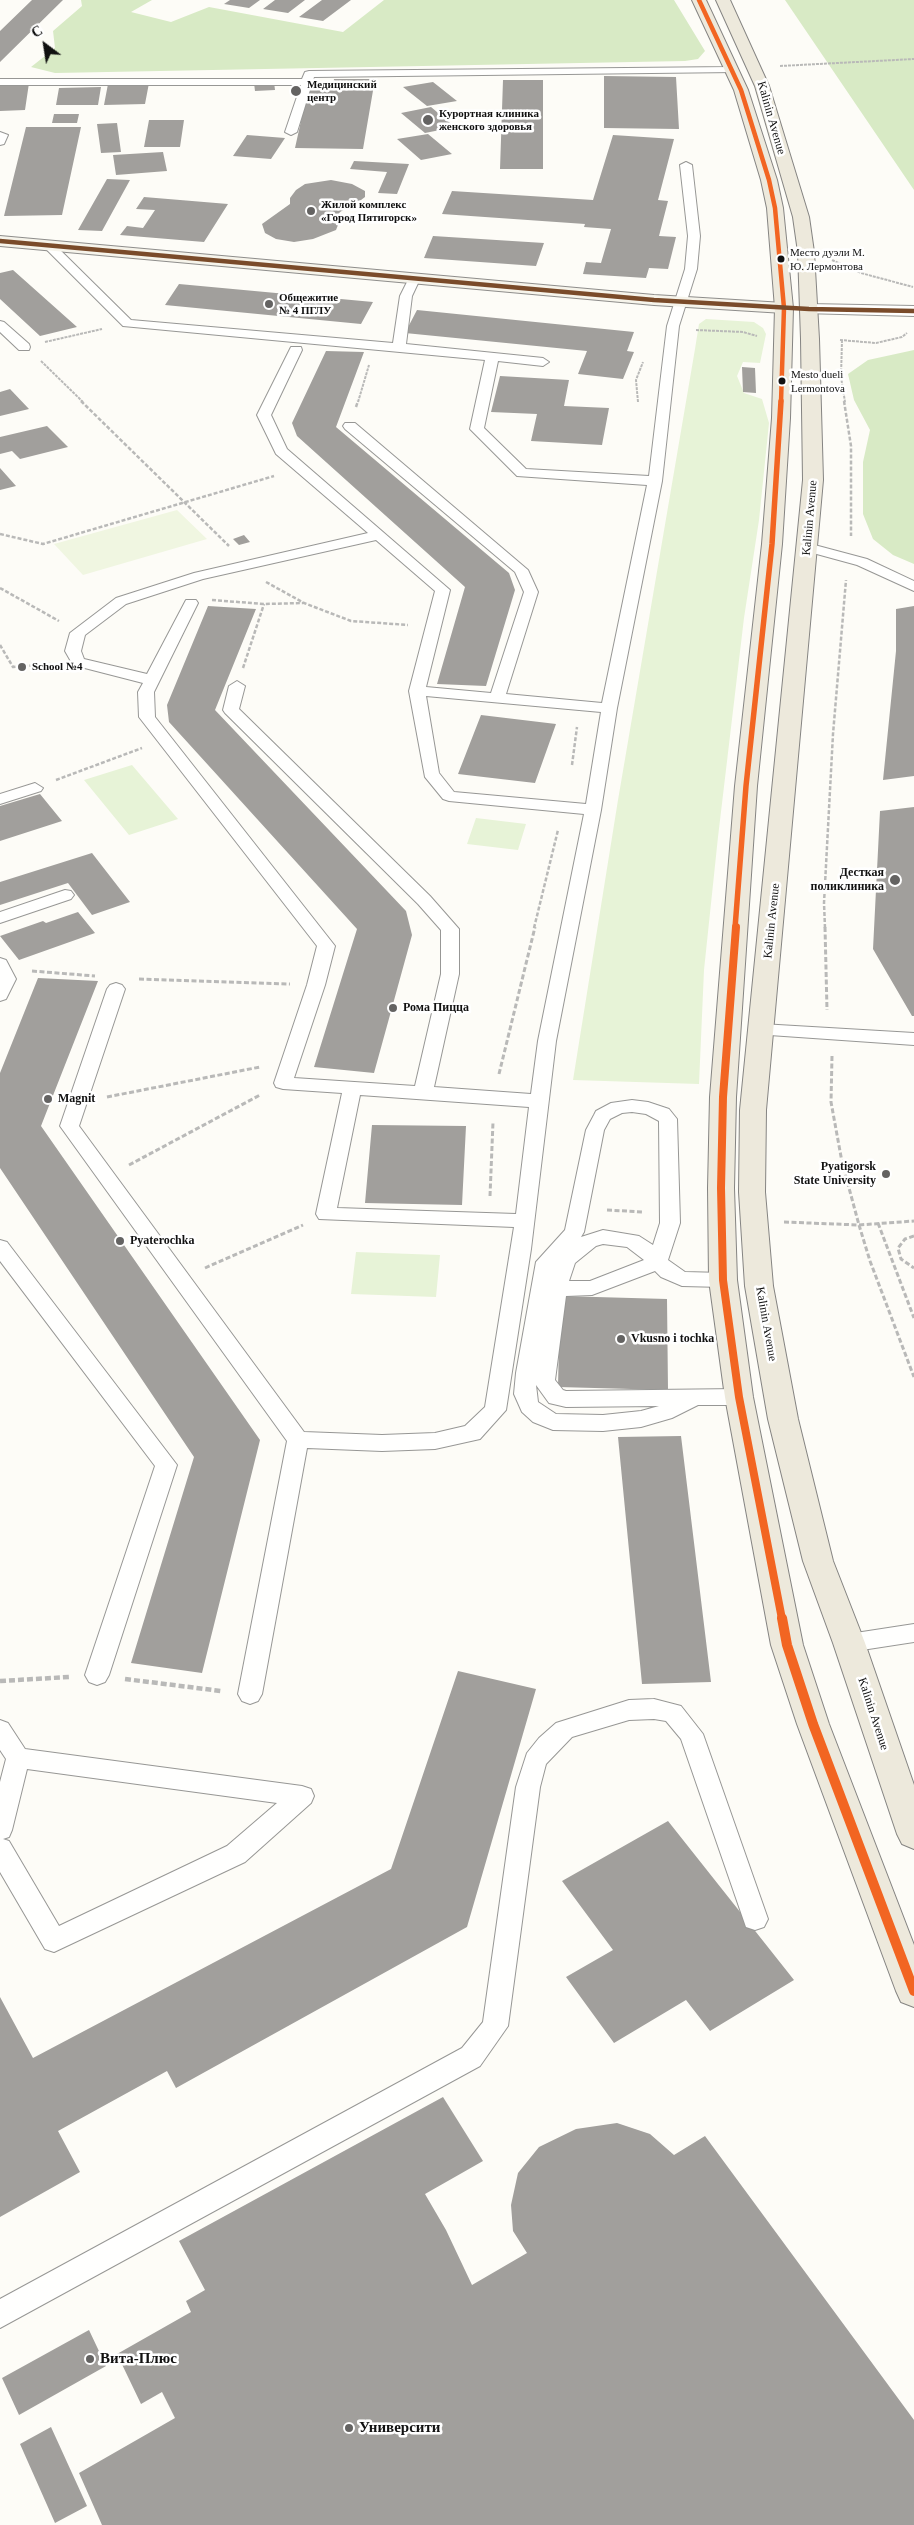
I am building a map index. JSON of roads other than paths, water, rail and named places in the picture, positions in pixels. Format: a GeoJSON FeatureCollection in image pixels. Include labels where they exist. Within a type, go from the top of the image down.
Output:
{"type":"FeatureCollection","features":[{"type":"Feature","properties":{"kind":"main road","name":"Kalinin Avenue"},"geometry":{"type":"LineString","coordinates":[[699,0],[741,90],[771,189],[782,272],[796,308],[814,480],[753,1110],[752,1183],[760,1286],[783,1420],[818,1560],[849,1643],[914,1834]]}},
{"type":"Feature","properties":{"kind":"main road","name":"Kalinin Avenue"},"geometry":{"type":"LineString","coordinates":[[723,0],[756,68],[801,217],[806,252],[796,308],[781,418],[777,478],[746,786],[723,1097],[721,1196],[723,1280],[739,1397],[787,1646],[812,1724],[914,1991]]}},
{"type":"Feature","properties":{"kind":"main road"},"geometry":{"type":"LineString","coordinates":[[777,478],[814,480]]}},
{"type":"Feature","properties":{"kind":"street"},"geometry":{"type":"LineString","coordinates":[[0,241],[680,302],[796,308],[914,310]]}},
{"type":"Feature","properties":{"kind":"lane"},"geometry":{"type":"LineString","coordinates":[[291,132],[309,74],[732,70]]}},
{"type":"Feature","properties":{"kind":"lane"},"geometry":{"type":"LineString","coordinates":[[0,82],[307,82]]}},
{"type":"Feature","properties":{"kind":"lane"},"geometry":{"type":"LineString","coordinates":[[298,1440],[382,1443],[426,1441],[472,1433],[495,1410],[524,1221],[547,1041],[593,810],[609,708],[655,481],[673,326],[691,269],[694,236],[686,165]]}},
{"type":"Feature","properties":{"kind":"lane"},"geometry":{"type":"LineString","coordinates":[[48,245],[127,323],[543,362]]}},
{"type":"Feature","properties":{"kind":"lane"},"geometry":{"type":"LineString","coordinates":[[399,347],[406,296],[414,279]]}},
{"type":"Feature","properties":{"kind":"lane"},"geometry":{"type":"LineString","coordinates":[[0,324],[24,348]]}},
{"type":"Feature","properties":{"kind":"lane"},"geometry":{"type":"LineString","coordinates":[[296,350],[264,415],[281,451],[443,590],[417,691],[431,774],[449,796],[593,810]]}},
{"type":"Feature","properties":{"kind":"lane"},"geometry":{"type":"LineString","coordinates":[[492,357],[477,429],[522,473],[655,481]]}},
{"type":"Feature","properties":{"kind":"lane"},"geometry":{"type":"LineString","coordinates":[[350,426],[520,570],[531,592],[497,698]]}},
{"type":"Feature","properties":{"kind":"lane"},"geometry":{"type":"LineString","coordinates":[[151,680],[78,662],[73,651],[78,633],[121,601],[200,576],[379,534]]}},
{"type":"Feature","properties":{"kind":"lane"},"geometry":{"type":"LineString","coordinates":[[807,547],[849,558],[900,579],[914,587]]}},
{"type":"Feature","properties":{"kind":"lane"},"geometry":{"type":"LineString","coordinates":[[191,603],[146,692],[147,717],[326,946],[316,985],[283,1083],[539,1101]]}},
{"type":"Feature","properties":{"kind":"lane"},"geometry":{"type":"LineString","coordinates":[[237,686],[231,710],[424,900],[450,929],[450,974],[423,1094]]}},
{"type":"Feature","properties":{"kind":"lane"},"geometry":{"type":"LineString","coordinates":[[417,691],[609,708]]}},
{"type":"Feature","properties":{"kind":"lane"},"geometry":{"type":"LineString","coordinates":[[0,799],[34,788]]}},
{"type":"Feature","properties":{"kind":"lane"},"geometry":{"type":"LineString","coordinates":[[0,918],[65,895]]}},
{"type":"Feature","properties":{"kind":"lane"},"geometry":{"type":"LineString","coordinates":[[0,995],[7,979],[2,966]]}},
{"type":"Feature","properties":{"kind":"lane"},"geometry":{"type":"LineString","coordinates":[[116,989],[69,1126],[298,1440],[250,1694]]}},
{"type":"Feature","properties":{"kind":"lane"},"geometry":{"type":"LineString","coordinates":[[761,1030],[914,1039]]}},
{"type":"Feature","properties":{"kind":"lane"},"geometry":{"type":"LineString","coordinates":[[352,1089],[326,1214],[524,1221]]}},
{"type":"Feature","properties":{"kind":"lane"},"geometry":{"type":"LineString","coordinates":[[658,1262],[670,1223],[668,1119],[648,1108],[618,1107],[603,1116],[595,1130],[574,1232],[546,1262],[526,1374],[525,1394],[529,1406],[540,1416],[553,1422],[603,1422],[641,1419],[665,1412],[696,1397]]}},
{"type":"Feature","properties":{"kind":"lane"},"geometry":{"type":"LineString","coordinates":[[723,1280],[682,1279],[668,1272],[645,1249],[632,1242],[603,1238],[589,1241],[568,1258],[562,1268],[557,1288],[544,1382],[556,1397],[602,1400],[739,1397]]}},
{"type":"Feature","properties":{"kind":"lane"},"geometry":{"type":"LineString","coordinates":[[0,1247],[166,1465],[97,1675]]}},
{"type":"Feature","properties":{"kind":"lane"},"geometry":{"type":"LineString","coordinates":[[557,1288],[592,1288],[658,1262]]}},
{"type":"Feature","properties":{"kind":"lane"},"geometry":{"type":"LineString","coordinates":[[849,1643],[914,1633]]}},
{"type":"Feature","properties":{"kind":"lane"},"geometry":{"type":"LineString","coordinates":[[0,2314],[471,2057],[495,2026],[528,1788],[535,1760],[547,1745],[564,1730],[629,1710],[654,1709],[673,1713],[691,1734],[755,1919]]}},
{"type":"Feature","properties":{"kind":"lane"},"geometry":{"type":"LineString","coordinates":[[0,1730],[18,1758],[0,1830]]}},
{"type":"Feature","properties":{"kind":"lane"},"geometry":{"type":"LineString","coordinates":[[0,1849],[54,1941],[236,1854],[302,1796],[18,1758]]}},
{"type":"Feature","properties":{"kind":"place","name":"Медицинский центр"},"geometry":{"type":"Point","coordinates":[296,91]}},
{"type":"Feature","properties":{"kind":"place","name":"Курортная клиника женского здоровья"},"geometry":{"type":"Point","coordinates":[428,120]}},
{"type":"Feature","properties":{"kind":"place","name":"Жилой комплекс «Город Пятигорск»"},"geometry":{"type":"Point","coordinates":[311,211]}},
{"type":"Feature","properties":{"kind":"place","name":"Место дуэли М. Ю. Лермонтова"},"geometry":{"type":"Point","coordinates":[781,259]}},
{"type":"Feature","properties":{"kind":"place","name":"Общежитие № 4 ПГЛУ"},"geometry":{"type":"Point","coordinates":[269,304]}},
{"type":"Feature","properties":{"kind":"place","name":"Mesto dueli Lermontova"},"geometry":{"type":"Point","coordinates":[782,381]}},
{"type":"Feature","properties":{"kind":"place","name":"School №4"},"geometry":{"type":"Point","coordinates":[22,667]}},
{"type":"Feature","properties":{"kind":"place","name":"Десткая поликлиника"},"geometry":{"type":"Point","coordinates":[895,880]}},
{"type":"Feature","properties":{"kind":"place","name":"Рома Пицца"},"geometry":{"type":"Point","coordinates":[393,1008]}},
{"type":"Feature","properties":{"kind":"place","name":"Magnit"},"geometry":{"type":"Point","coordinates":[48,1099]}},
{"type":"Feature","properties":{"kind":"place","name":"Pyatigorsk State University"},"geometry":{"type":"Point","coordinates":[886,1174]}},
{"type":"Feature","properties":{"kind":"place","name":"Pyaterochka"},"geometry":{"type":"Point","coordinates":[120,1241]}},
{"type":"Feature","properties":{"kind":"place","name":"Vkusno i tochka"},"geometry":{"type":"Point","coordinates":[621,1339]}},
{"type":"Feature","properties":{"kind":"place","name":"Вита-Плюс"},"geometry":{"type":"Point","coordinates":[90,2359]}},
{"type":"Feature","properties":{"kind":"place","name":"Университи"},"geometry":{"type":"Point","coordinates":[349,2428]}}]}
